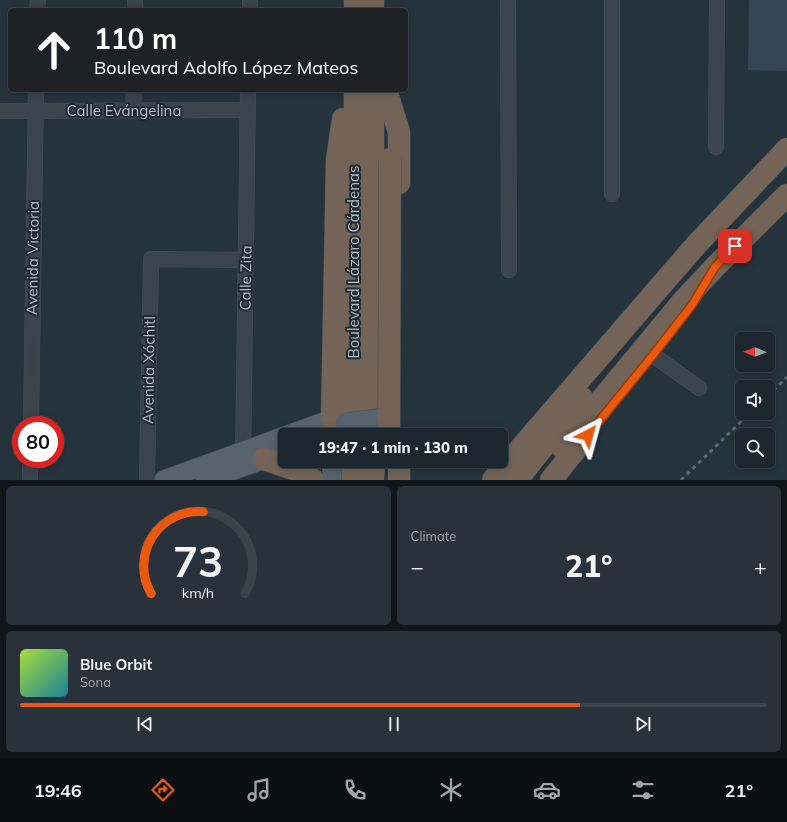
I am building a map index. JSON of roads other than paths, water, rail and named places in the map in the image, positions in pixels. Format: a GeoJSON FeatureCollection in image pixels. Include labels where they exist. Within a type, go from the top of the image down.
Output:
{"type":"FeatureCollection","features":[{"type":"Feature","properties":{"kind":"highway"},"geometry":{"type":"LineString","coordinates":[[338,428],[337,160],[347,92]]}},
{"type":"Feature","properties":{"kind":"highway","name":"Boulevard Lázaro Cárdenas"},"geometry":{"type":"LineString","coordinates":[[338,428],[355,92]]}},
{"type":"Feature","properties":{"kind":"highway"},"geometry":{"type":"LineString","coordinates":[[383,94],[390,159],[394,426]]}},
{"type":"Feature","properties":{"kind":"highway"},"geometry":{"type":"LineString","coordinates":[[383,94],[398,132],[394,426]]}},
{"type":"Feature","properties":{"kind":"highway","name":"Boulevard Lázaro Cárdenas"},"geometry":{"type":"LineString","coordinates":[[374,428],[383,94]]}},
{"type":"Feature","properties":{"kind":"highway"},"geometry":{"type":"LineString","coordinates":[[493,480],[696,245],[787,149]]}},
{"type":"Feature","properties":{"kind":"highway"},"geometry":{"type":"LineString","coordinates":[[517,480],[641,325],[787,168]]}},
{"type":"Feature","properties":{"kind":"highway"},"geometry":{"type":"LineString","coordinates":[[535,480],[683,301],[787,195]]}},
{"type":"Feature","properties":{"kind":"highway"},"geometry":{"type":"LineString","coordinates":[[551,480],[692,305],[715,267]]}},
{"type":"Feature","properties":{"kind":"highway"},"geometry":{"type":"LineString","coordinates":[[264,459],[296,470],[313,480]]}},
{"type":"Feature","properties":{"kind":"highway"},"geometry":{"type":"LineString","coordinates":[[353,468],[353,480]]}},
{"type":"Feature","properties":{"kind":"highway"},"geometry":{"type":"LineString","coordinates":[[373,480],[374,468]]}},
{"type":"Feature","properties":{"kind":"highway"},"geometry":{"type":"LineString","coordinates":[[389,468],[389,480]]}},
{"type":"Feature","properties":{"kind":"highway"},"geometry":{"type":"LineString","coordinates":[[399,468],[399,480]]}},
{"type":"Feature","properties":{"kind":"main road"},"geometry":{"type":"LineString","coordinates":[[366,428],[394,426]]}},
{"type":"Feature","properties":{"kind":"main road"},"geometry":{"type":"LineString","coordinates":[[205,480],[278,440]]}},
{"type":"Feature","properties":{"kind":"main road"},"geometry":{"type":"LineString","coordinates":[[164,480],[243,459],[264,459],[278,454]]}},
{"type":"Feature","properties":{"kind":"main road"},"geometry":{"type":"LineString","coordinates":[[332,468],[332,480]]}},
{"type":"Feature","properties":{"kind":"street"},"geometry":{"type":"LineString","coordinates":[[508,0],[509,270]]}},
{"type":"Feature","properties":{"kind":"street"},"geometry":{"type":"LineString","coordinates":[[612,0],[612,194]]}},
{"type":"Feature","properties":{"kind":"street"},"geometry":{"type":"LineString","coordinates":[[716,147],[718,0]]}},
{"type":"Feature","properties":{"kind":"street","name":"Avenida Victoria"},"geometry":{"type":"LineString","coordinates":[[30,416],[36,92]]}},
{"type":"Feature","properties":{"kind":"street"},"geometry":{"type":"LineString","coordinates":[[133,111],[134,92]]}},
{"type":"Feature","properties":{"kind":"street","name":"Calle Zita"},"geometry":{"type":"LineString","coordinates":[[243,459],[248,92]]}},
{"type":"Feature","properties":{"kind":"street","name":"Calle Evángelina"},"geometry":{"type":"LineString","coordinates":[[0,111],[248,110]]}},
{"type":"Feature","properties":{"kind":"street","name":"Avenida Xóchitl"},"geometry":{"type":"LineString","coordinates":[[147,480],[150,259],[246,260]]}},
{"type":"Feature","properties":{"kind":"street"},"geometry":{"type":"LineString","coordinates":[[653,355],[698,388]]}},
{"type":"Feature","properties":{"kind":"street"},"geometry":{"type":"LineString","coordinates":[[30,468],[30,480]]}},
{"type":"Feature","properties":{"kind":"railway"},"geometry":{"type":"LineString","coordinates":[[775,389],[787,377]]}},
{"type":"Feature","properties":{"kind":"railway"},"geometry":{"type":"LineString","coordinates":[[681,480],[743,420]]}}]}
